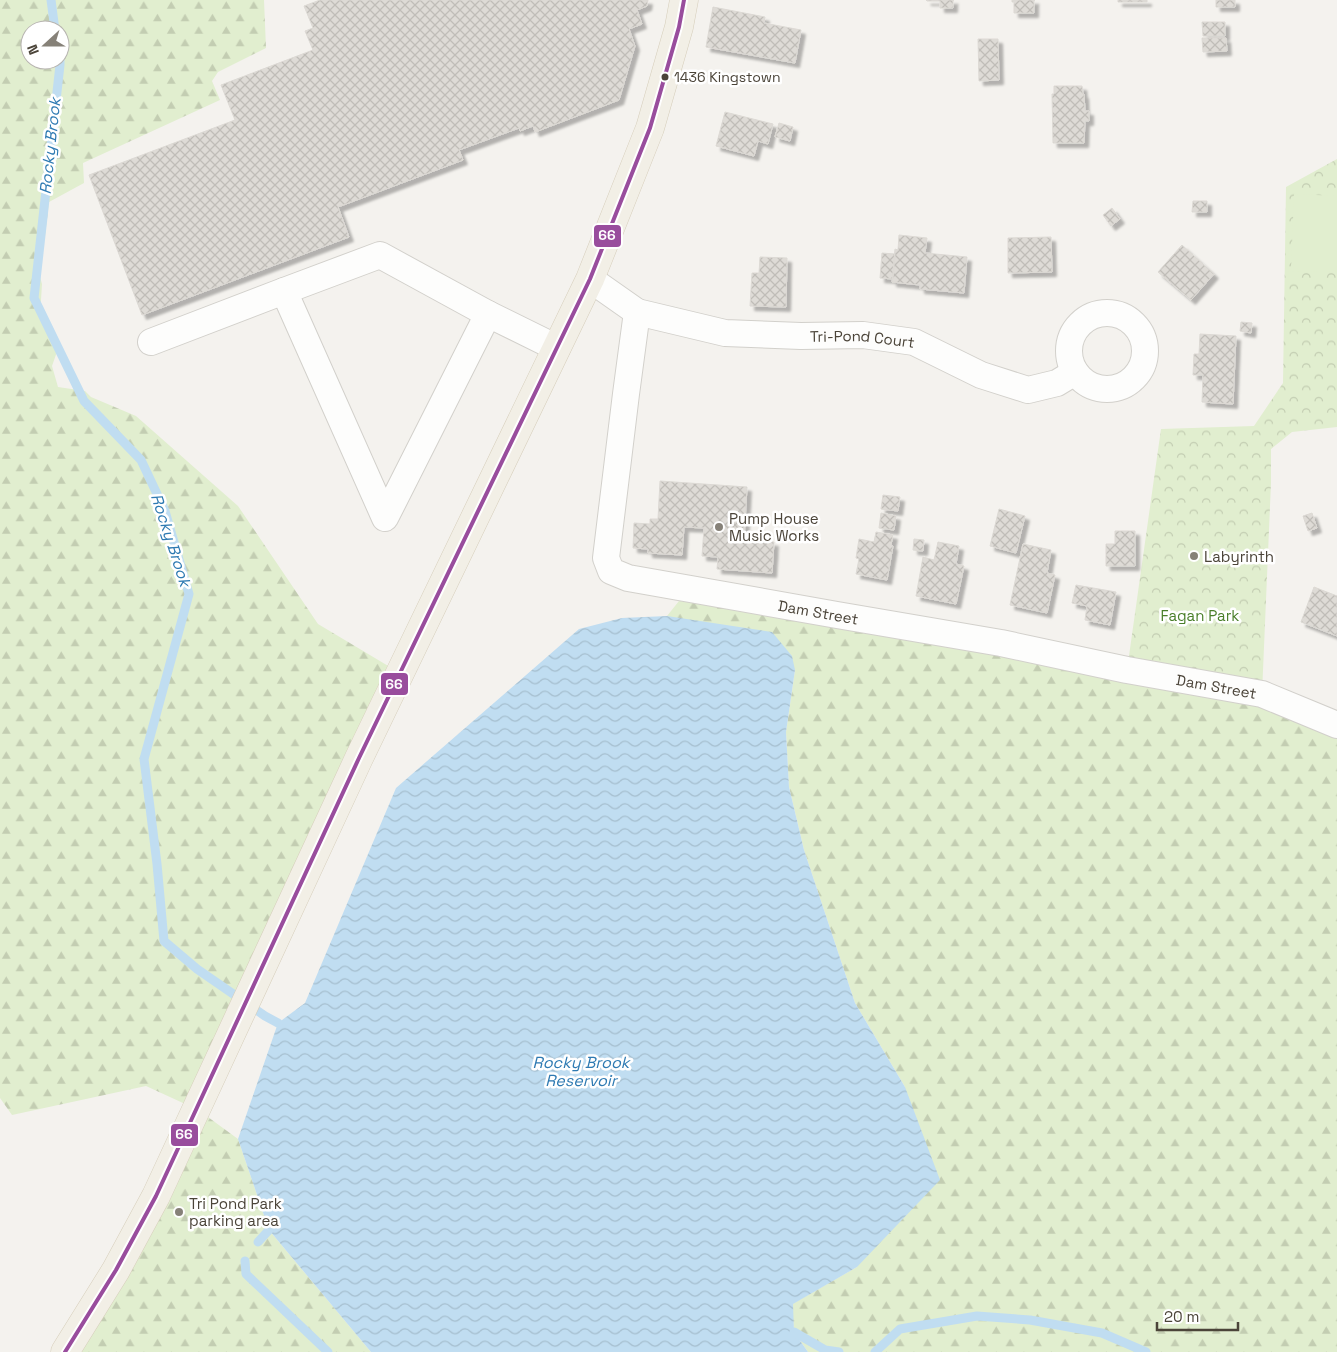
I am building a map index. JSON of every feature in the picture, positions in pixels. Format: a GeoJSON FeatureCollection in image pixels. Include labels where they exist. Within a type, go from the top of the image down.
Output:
{"type":"FeatureCollection","features":[{"type":"Feature","properties":{"kind":"main road"},"geometry":{"type":"LineString","coordinates":[[65,1352],[116,1270],[156,1196],[359,758],[590,279],[650,128],[679,27],[684,0]]}},
{"type":"Feature","properties":{"kind":"street"},"geometry":{"type":"LineString","coordinates":[[151,342],[380,255],[488,314],[557,348]]}},
{"type":"Feature","properties":{"kind":"street"},"geometry":{"type":"LineString","coordinates":[[590,279],[637,312]]}},
{"type":"Feature","properties":{"kind":"street"},"geometry":{"type":"LineString","coordinates":[[284,291],[385,518],[488,314]]}},
{"type":"Feature","properties":{"kind":"street","name":"Tri-Pond Court"},"geometry":{"type":"LineString","coordinates":[[637,312],[724,333],[802,336],[863,334],[914,342],[981,375],[1028,390],[1057,383],[1075,372]]}},
{"type":"Feature","properties":{"kind":"street","name":"Dam Street"},"geometry":{"type":"LineString","coordinates":[[637,312],[606,558],[611,571],[628,578],[1001,643],[1127,670],[1262,694],[1337,725]]}},
{"type":"Feature","properties":{"kind":"green space"},"geometry":{"type":"Polygon","coordinates":[[[0,0],[264,0],[266,48],[218,72],[212,81],[220,100],[83,163],[84,183],[49,202],[45,236],[35,258],[42,284],[40,316],[59,346],[52,366],[58,387],[85,391],[91,397],[136,416],[238,506],[318,624],[400,673],[197,1109],[238,1139],[269,1230],[371,1352],[75,1352],[196,1109],[146,1086],[12,1115],[0,1098],[0,0]]]}},
{"type":"Feature","properties":{"kind":"green space","name":"Fagan Park"},"geometry":{"type":"Polygon","coordinates":[[[1337,159],[1337,427],[1292,432],[1271,449],[1262,694],[1127,670],[1161,429],[1254,426],[1283,383],[1286,187],[1337,159]]]}},
{"type":"Feature","properties":{"kind":"green space"},"geometry":{"type":"Polygon","coordinates":[[[1294,194],[1337,196],[1337,272],[1291,271],[1294,194]]]}},
{"type":"Feature","properties":{"kind":"green space"},"geometry":{"type":"Polygon","coordinates":[[[679,601],[818,610],[1270,700],[1337,726],[1337,1352],[808,1352],[794,1332],[792,1304],[857,1267],[905,1087],[855,1003],[804,850],[789,787],[786,732],[795,670],[667,616],[679,601]]]}},
{"type":"Feature","properties":{"kind":"water","name":"Rocky Brook Reservoir"},"geometry":{"type":"Polygon","coordinates":[[[667,616],[772,632],[792,656],[795,670],[786,732],[789,787],[804,850],[855,1003],[905,1087],[940,1180],[857,1267],[793,1304],[794,1332],[808,1352],[371,1352],[269,1230],[238,1139],[278,1023],[305,1003],[396,788],[579,629],[622,618],[667,616]]]}},
{"type":"Feature","properties":{"kind":"building"},"geometry":{"type":"Polygon","coordinates":[[[320,0],[648,0],[647,6],[637,10],[642,24],[629,29],[635,46],[619,100],[535,132],[533,126],[520,131],[519,128],[459,150],[463,160],[338,207],[349,237],[142,315],[89,175],[235,120],[221,85],[313,50],[305,31],[313,28],[304,6],[320,0]]]}},
{"type":"Feature","properties":{"kind":"building"},"geometry":{"type":"Polygon","coordinates":[[[926,0],[953,0],[953,8],[940,8],[940,1],[926,0]]]}},
{"type":"Feature","properties":{"kind":"building"},"geometry":{"type":"Polygon","coordinates":[[[1012,0],[1035,0],[1034,13],[1014,13],[1014,2],[1012,0]]]}},
{"type":"Feature","properties":{"kind":"building"},"geometry":{"type":"Polygon","coordinates":[[[1118,0],[1147,0],[1147,2],[1118,2],[1118,0]]]}},
{"type":"Feature","properties":{"kind":"building"},"geometry":{"type":"Polygon","coordinates":[[[1216,0],[1235,0],[1235,7],[1216,7],[1216,0]]]}},
{"type":"Feature","properties":{"kind":"building"},"geometry":{"type":"Polygon","coordinates":[[[713,7],[765,17],[764,23],[801,30],[795,63],[706,47],[713,7]]]}},
{"type":"Feature","properties":{"kind":"building"},"geometry":{"type":"Polygon","coordinates":[[[1202,22],[1225,22],[1225,36],[1203,36],[1202,22]]]}},
{"type":"Feature","properties":{"kind":"building"},"geometry":{"type":"Polygon","coordinates":[[[1202,38],[1226,38],[1227,51],[1203,52],[1202,38]]]}},
{"type":"Feature","properties":{"kind":"building"},"geometry":{"type":"Polygon","coordinates":[[[978,39],[998,39],[999,80],[979,81],[978,39]]]}},
{"type":"Feature","properties":{"kind":"building"},"geometry":{"type":"Polygon","coordinates":[[[1054,86],[1082,86],[1085,111],[1089,111],[1089,121],[1085,121],[1084,143],[1053,143],[1052,94],[1054,94],[1054,86]]]}},
{"type":"Feature","properties":{"kind":"building"},"geometry":{"type":"Polygon","coordinates":[[[725,112],[773,124],[768,144],[758,141],[754,156],[716,146],[725,112]]]}},
{"type":"Feature","properties":{"kind":"building"},"geometry":{"type":"Polygon","coordinates":[[[779,123],[793,127],[790,141],[775,137],[779,123]]]}},
{"type":"Feature","properties":{"kind":"building"},"geometry":{"type":"Polygon","coordinates":[[[1193,201],[1207,201],[1207,212],[1192,212],[1193,201]]]}},
{"type":"Feature","properties":{"kind":"building"},"geometry":{"type":"Polygon","coordinates":[[[1112,208],[1120,219],[1111,226],[1103,215],[1112,208]]]}},
{"type":"Feature","properties":{"kind":"building"},"geometry":{"type":"Polygon","coordinates":[[[899,235],[927,238],[925,253],[967,257],[964,293],[920,289],[920,285],[892,282],[895,249],[898,250],[899,235]]]}},
{"type":"Feature","properties":{"kind":"building"},"geometry":{"type":"Polygon","coordinates":[[[1051,237],[1052,272],[1008,273],[1008,238],[1051,237]]]}},
{"type":"Feature","properties":{"kind":"building"},"geometry":{"type":"Polygon","coordinates":[[[1182,245],[1214,274],[1191,300],[1158,272],[1182,245]]]}},
{"type":"Feature","properties":{"kind":"building"},"geometry":{"type":"Polygon","coordinates":[[[882,253],[895,254],[893,279],[880,278],[882,253]]]}},
{"type":"Feature","properties":{"kind":"building"},"geometry":{"type":"Polygon","coordinates":[[[760,257],[787,258],[786,307],[750,306],[752,273],[759,273],[760,257]]]}},
{"type":"Feature","properties":{"kind":"building"},"geometry":{"type":"Polygon","coordinates":[[[1241,322],[1252,323],[1251,333],[1240,331],[1241,322]]]}},
{"type":"Feature","properties":{"kind":"building"},"geometry":{"type":"Polygon","coordinates":[[[1200,334],[1236,336],[1233,404],[1202,402],[1203,375],[1193,375],[1194,354],[1199,354],[1200,334]]]}},
{"type":"Feature","properties":{"kind":"building","name":"Pump House Music Works"},"geometry":{"type":"Polygon","coordinates":[[[660,481],[747,487],[744,540],[774,542],[772,573],[717,569],[718,557],[702,556],[704,528],[684,527],[682,555],[648,553],[648,549],[633,548],[634,523],[650,524],[650,519],[658,519],[660,481]]]}},
{"type":"Feature","properties":{"kind":"building"},"geometry":{"type":"Polygon","coordinates":[[[883,495],[900,497],[898,511],[881,509],[883,495]]]}},
{"type":"Feature","properties":{"kind":"building"},"geometry":{"type":"Polygon","coordinates":[[[999,509],[1025,516],[1016,553],[990,546],[999,509]]]}},
{"type":"Feature","properties":{"kind":"building"},"geometry":{"type":"Polygon","coordinates":[[[881,513],[896,516],[894,530],[879,528],[881,513]]]}},
{"type":"Feature","properties":{"kind":"building"},"geometry":{"type":"Polygon","coordinates":[[[1312,513],[1317,528],[1308,531],[1303,516],[1312,513]]]}},
{"type":"Feature","properties":{"kind":"building"},"geometry":{"type":"Polygon","coordinates":[[[1115,531],[1135,531],[1135,566],[1106,566],[1106,544],[1115,544],[1115,531]]]}},
{"type":"Feature","properties":{"kind":"building"},"geometry":{"type":"Polygon","coordinates":[[[876,532],[893,535],[887,580],[856,574],[859,559],[856,558],[859,539],[874,542],[876,532]]]}},
{"type":"Feature","properties":{"kind":"building"},"geometry":{"type":"Polygon","coordinates":[[[914,539],[924,540],[923,551],[913,550],[914,539]]]}},
{"type":"Feature","properties":{"kind":"building"},"geometry":{"type":"Polygon","coordinates":[[[938,542],[959,546],[956,564],[964,566],[956,604],[916,596],[923,557],[934,560],[938,542]]]}},
{"type":"Feature","properties":{"kind":"building"},"geometry":{"type":"Polygon","coordinates":[[[1023,544],[1051,550],[1047,573],[1055,575],[1047,613],[1010,605],[1023,544]]]}},
{"type":"Feature","properties":{"kind":"building"},"geometry":{"type":"Polygon","coordinates":[[[1076,585],[1116,592],[1110,625],[1085,620],[1087,606],[1072,603],[1076,585]]]}},
{"type":"Feature","properties":{"kind":"building"},"geometry":{"type":"Polygon","coordinates":[[[1314,587],[1337,596],[1337,636],[1301,622],[1314,587]]]}},
{"type":"Feature","properties":{"kind":"waterway","name":"Rocky Brook"},"geometry":{"type":"LineString","coordinates":[[51,0],[54,20]]}},
{"type":"Feature","properties":{"kind":"waterway","name":"Rocky Brook"},"geometry":{"type":"LineString","coordinates":[[59,70],[34,298],[84,401],[141,460],[165,511],[189,594],[144,759],[164,941],[197,969],[278,1023]]}},
{"type":"Feature","properties":{"kind":"waterway"},"geometry":{"type":"LineString","coordinates":[[258,1242],[269,1230]]}},
{"type":"Feature","properties":{"kind":"waterway"},"geometry":{"type":"LineString","coordinates":[[245,1261],[246,1274],[328,1352]]}},
{"type":"Feature","properties":{"kind":"waterway"},"geometry":{"type":"LineString","coordinates":[[875,1352],[900,1329],[977,1316],[1030,1320],[1102,1333],[1146,1352]]}},
{"type":"Feature","properties":{"kind":"waterway"},"geometry":{"type":"LineString","coordinates":[[794,1332],[825,1350],[839,1352]]}},
{"type":"Feature","properties":{"kind":"transit line","name":"66"},"geometry":{"type":"LineString","coordinates":[[65,1352],[116,1270],[156,1196],[359,758],[590,279],[650,128],[679,27],[684,0]]}},
{"type":"Feature","properties":{"kind":"place","name":"1436 Kingstown"},"geometry":{"type":"Point","coordinates":[665,77]}},
{"type":"Feature","properties":{"kind":"place","name":"Pump House Music Works"},"geometry":{"type":"Point","coordinates":[719,527]}},
{"type":"Feature","properties":{"kind":"place","name":"Labyrinth"},"geometry":{"type":"Point","coordinates":[1194,556]}},
{"type":"Feature","properties":{"kind":"place","name":"Tri Pond Park parking area"},"geometry":{"type":"Point","coordinates":[179,1212]}}]}
